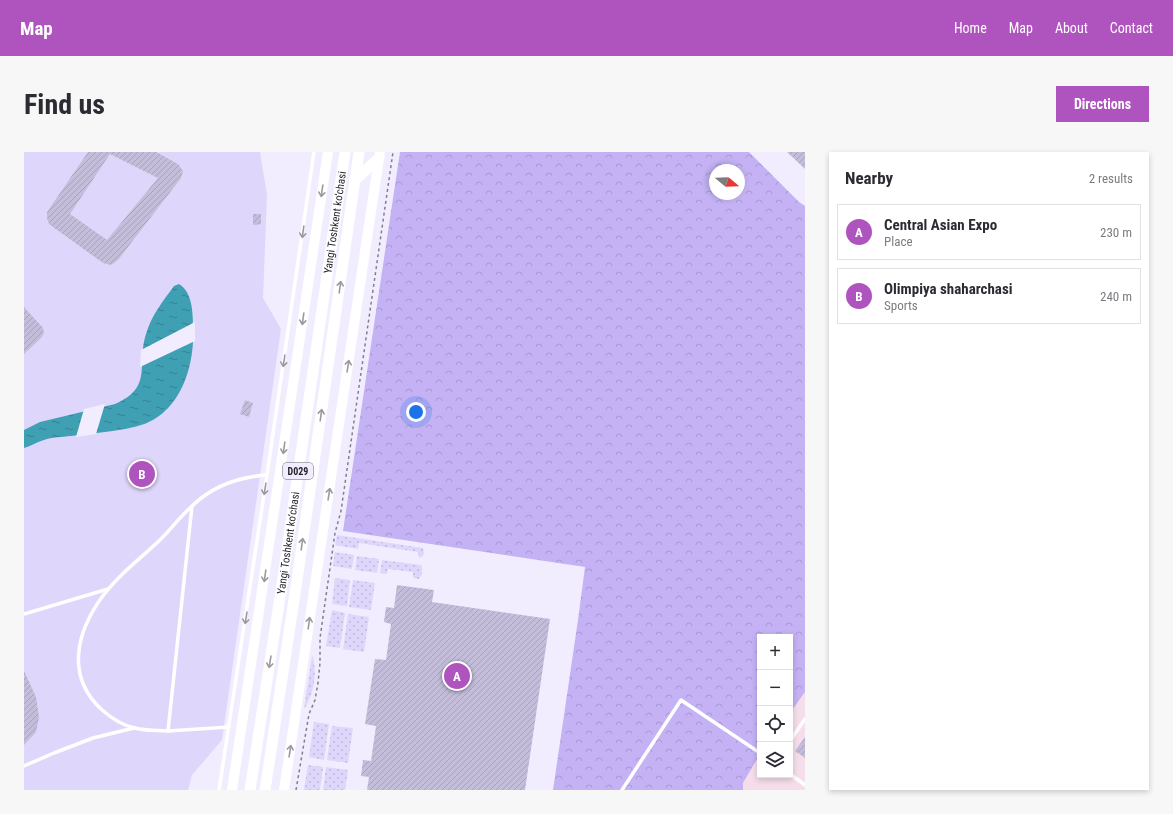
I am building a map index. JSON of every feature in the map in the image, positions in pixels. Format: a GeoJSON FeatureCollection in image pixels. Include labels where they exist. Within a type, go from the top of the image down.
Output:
{"type":"FeatureCollection","features":[{"type":"Feature","properties":{"kind":"highway","name":"Yangi Toshkent ko‘chasi"},"geometry":{"type":"LineString","coordinates":[[250,790],[282,584],[345,152]]}},
{"type":"Feature","properties":{"kind":"highway","name":"Yangi Toshkent ko‘chasi"},"geometry":{"type":"LineString","coordinates":[[265,790],[359,152]]}},
{"type":"Feature","properties":{"kind":"highway"},"geometry":{"type":"LineString","coordinates":[[355,180],[380,155]]}},
{"type":"Feature","properties":{"kind":"main road"},"geometry":{"type":"LineString","coordinates":[[232,790],[328,152]]}},
{"type":"Feature","properties":{"kind":"main road"},"geometry":{"type":"LineString","coordinates":[[284,790],[380,155]]}},
{"type":"Feature","properties":{"kind":"lane"},"geometry":{"type":"LineString","coordinates":[[219,790],[314,152]]}},
{"type":"Feature","properties":{"kind":"lane"},"geometry":{"type":"LineString","coordinates":[[229,727],[168,731],[134,728],[120,722],[106,713],[89,696],[80,672],[79,648],[83,631],[90,616],[109,588],[124,572],[160,540],[192,506],[207,493],[222,485],[241,478],[267,475]]}},
{"type":"Feature","properties":{"kind":"lane"},"geometry":{"type":"LineString","coordinates":[[168,731],[192,506]]}},
{"type":"Feature","properties":{"kind":"lane"},"geometry":{"type":"LineString","coordinates":[[24,614],[109,588]]}},
{"type":"Feature","properties":{"kind":"lane"},"geometry":{"type":"LineString","coordinates":[[622,790],[681,700],[757,751]]}},
{"type":"Feature","properties":{"kind":"lane"},"geometry":{"type":"LineString","coordinates":[[793,737],[805,719]]}},
{"type":"Feature","properties":{"kind":"lane"},"geometry":{"type":"LineString","coordinates":[[24,766],[93,738],[134,728]]}},
{"type":"Feature","properties":{"kind":"lane"},"geometry":{"type":"LineString","coordinates":[[793,776],[805,785]]}},
{"type":"Feature","properties":{"kind":"path"},"geometry":{"type":"LineString","coordinates":[[296,790],[309,714],[315,700],[318,683],[320,638],[335,533],[341,511],[393,152]]}},
{"type":"Feature","properties":{"kind":"shaded area"},"geometry":{"type":"Polygon","coordinates":[[[24,152],[260,152],[267,195],[263,298],[281,329],[222,740],[192,775],[188,790],[24,790],[24,152]]]}},
{"type":"Feature","properties":{"kind":"shaded area"},"geometry":{"type":"Polygon","coordinates":[[[337,535],[423,548],[424,553],[423,556],[419,558],[418,552],[359,543],[358,549],[335,545],[337,535]]]}},
{"type":"Feature","properties":{"kind":"shaded area"},"geometry":{"type":"Polygon","coordinates":[[[335,552],[354,555],[352,569],[333,566],[335,552]]]}},
{"type":"Feature","properties":{"kind":"shaded area"},"geometry":{"type":"Polygon","coordinates":[[[357,556],[379,559],[377,573],[355,570],[357,556]]]}},
{"type":"Feature","properties":{"kind":"shaded area"},"geometry":{"type":"Polygon","coordinates":[[[382,560],[421,565],[421,576],[419,579],[413,578],[413,572],[388,569],[387,574],[380,573],[382,560]]]}},
{"type":"Feature","properties":{"kind":"shaded area"},"geometry":{"type":"Polygon","coordinates":[[[335,578],[350,580],[347,606],[332,604],[335,578]]]}},
{"type":"Feature","properties":{"kind":"shaded area"},"geometry":{"type":"Polygon","coordinates":[[[353,580],[375,583],[371,610],[349,607],[353,580]]]}},
{"type":"Feature","properties":{"kind":"shaded area"},"geometry":{"type":"Polygon","coordinates":[[[332,610],[345,613],[340,648],[326,646],[332,610]]]}},
{"type":"Feature","properties":{"kind":"shaded area"},"geometry":{"type":"Polygon","coordinates":[[[348,614],[369,617],[364,652],[343,649],[348,614]]]}},
{"type":"Feature","properties":{"kind":"shaded area"},"geometry":{"type":"Polygon","coordinates":[[[312,656],[315,670],[313,690],[304,708],[312,656]]]}},
{"type":"Feature","properties":{"kind":"shaded area"},"geometry":{"type":"Polygon","coordinates":[[[805,692],[805,790],[743,790],[743,783],[757,759],[757,778],[793,778],[793,709],[805,692]]]}},
{"type":"Feature","properties":{"kind":"shaded area"},"geometry":{"type":"Polygon","coordinates":[[[314,722],[329,724],[324,760],[309,757],[314,722]]]}},
{"type":"Feature","properties":{"kind":"shaded area"},"geometry":{"type":"Polygon","coordinates":[[[332,726],[353,728],[348,763],[327,760],[332,726]]]}},
{"type":"Feature","properties":{"kind":"shaded area"},"geometry":{"type":"Polygon","coordinates":[[[308,765],[323,767],[320,790],[304,790],[308,765]]]}},
{"type":"Feature","properties":{"kind":"shaded area"},"geometry":{"type":"Polygon","coordinates":[[[326,767],[348,770],[345,790],[323,790],[326,767]]]}},
{"type":"Feature","properties":{"kind":"green space"},"geometry":{"type":"Polygon","coordinates":[[[400,152],[749,152],[799,202],[805,206],[805,692],[793,709],[793,634],[757,634],[757,759],[743,783],[743,790],[553,790],[585,567],[343,531],[400,152]]]}},
{"type":"Feature","properties":{"kind":"water"},"geometry":{"type":"Polygon","coordinates":[[[179,284],[184,288],[190,298],[193,317],[193,344],[187,375],[173,402],[150,422],[134,427],[50,438],[24,448],[24,430],[40,422],[115,404],[135,390],[139,383],[141,374],[143,345],[148,327],[166,297],[174,286],[179,284]]]}},
{"type":"Feature","properties":{"kind":"pier"},"geometry":{"type":"Polygon","coordinates":[[[195,322],[195,341],[140,367],[141,350],[195,322]]]}},
{"type":"Feature","properties":{"kind":"pier"},"geometry":{"type":"Polygon","coordinates":[[[105,404],[96,434],[76,437],[84,409],[105,404]]]}},
{"type":"Feature","properties":{"kind":"building"},"geometry":{"type":"Polygon","coordinates":[[[88,152],[156,152],[178,164],[183,171],[181,178],[118,260],[111,265],[103,263],[49,224],[47,212],[88,152]],[[110,154],[70,214],[107,240],[158,178],[110,154]]]}},
{"type":"Feature","properties":{"kind":"building"},"geometry":{"type":"Polygon","coordinates":[[[787,152],[805,152],[805,169],[787,152]]]}},
{"type":"Feature","properties":{"kind":"building"},"geometry":{"type":"Polygon","coordinates":[[[253,214],[261,214],[261,224],[253,225],[253,214]]]}},
{"type":"Feature","properties":{"kind":"building"},"geometry":{"type":"Polygon","coordinates":[[[24,307],[43,328],[44,333],[41,338],[24,354],[24,307]]]}},
{"type":"Feature","properties":{"kind":"building"},"geometry":{"type":"Polygon","coordinates":[[[245,400],[253,403],[249,417],[240,414],[245,400]]]}},
{"type":"Feature","properties":{"kind":"building"},"geometry":{"type":"Polygon","coordinates":[[[397,585],[434,590],[432,602],[550,619],[525,790],[367,790],[369,777],[361,776],[363,760],[371,761],[376,726],[365,724],[375,659],[386,660],[391,624],[384,622],[386,607],[394,608],[397,585]]]}},
{"type":"Feature","properties":{"kind":"building"},"geometry":{"type":"Polygon","coordinates":[[[24,671],[36,697],[39,717],[36,732],[24,745],[24,671]]]}},
{"type":"Feature","properties":{"kind":"building"},"geometry":{"type":"Polygon","coordinates":[[[805,737],[805,758],[795,751],[805,737]]]}},
{"type":"Feature","properties":{"kind":"place","name":"Olimpiya shaharchasi"},"geometry":{"type":"Point","coordinates":[142,474]}},
{"type":"Feature","properties":{"kind":"place","name":"Central Asian Expo"},"geometry":{"type":"Point","coordinates":[457,676]}}]}
